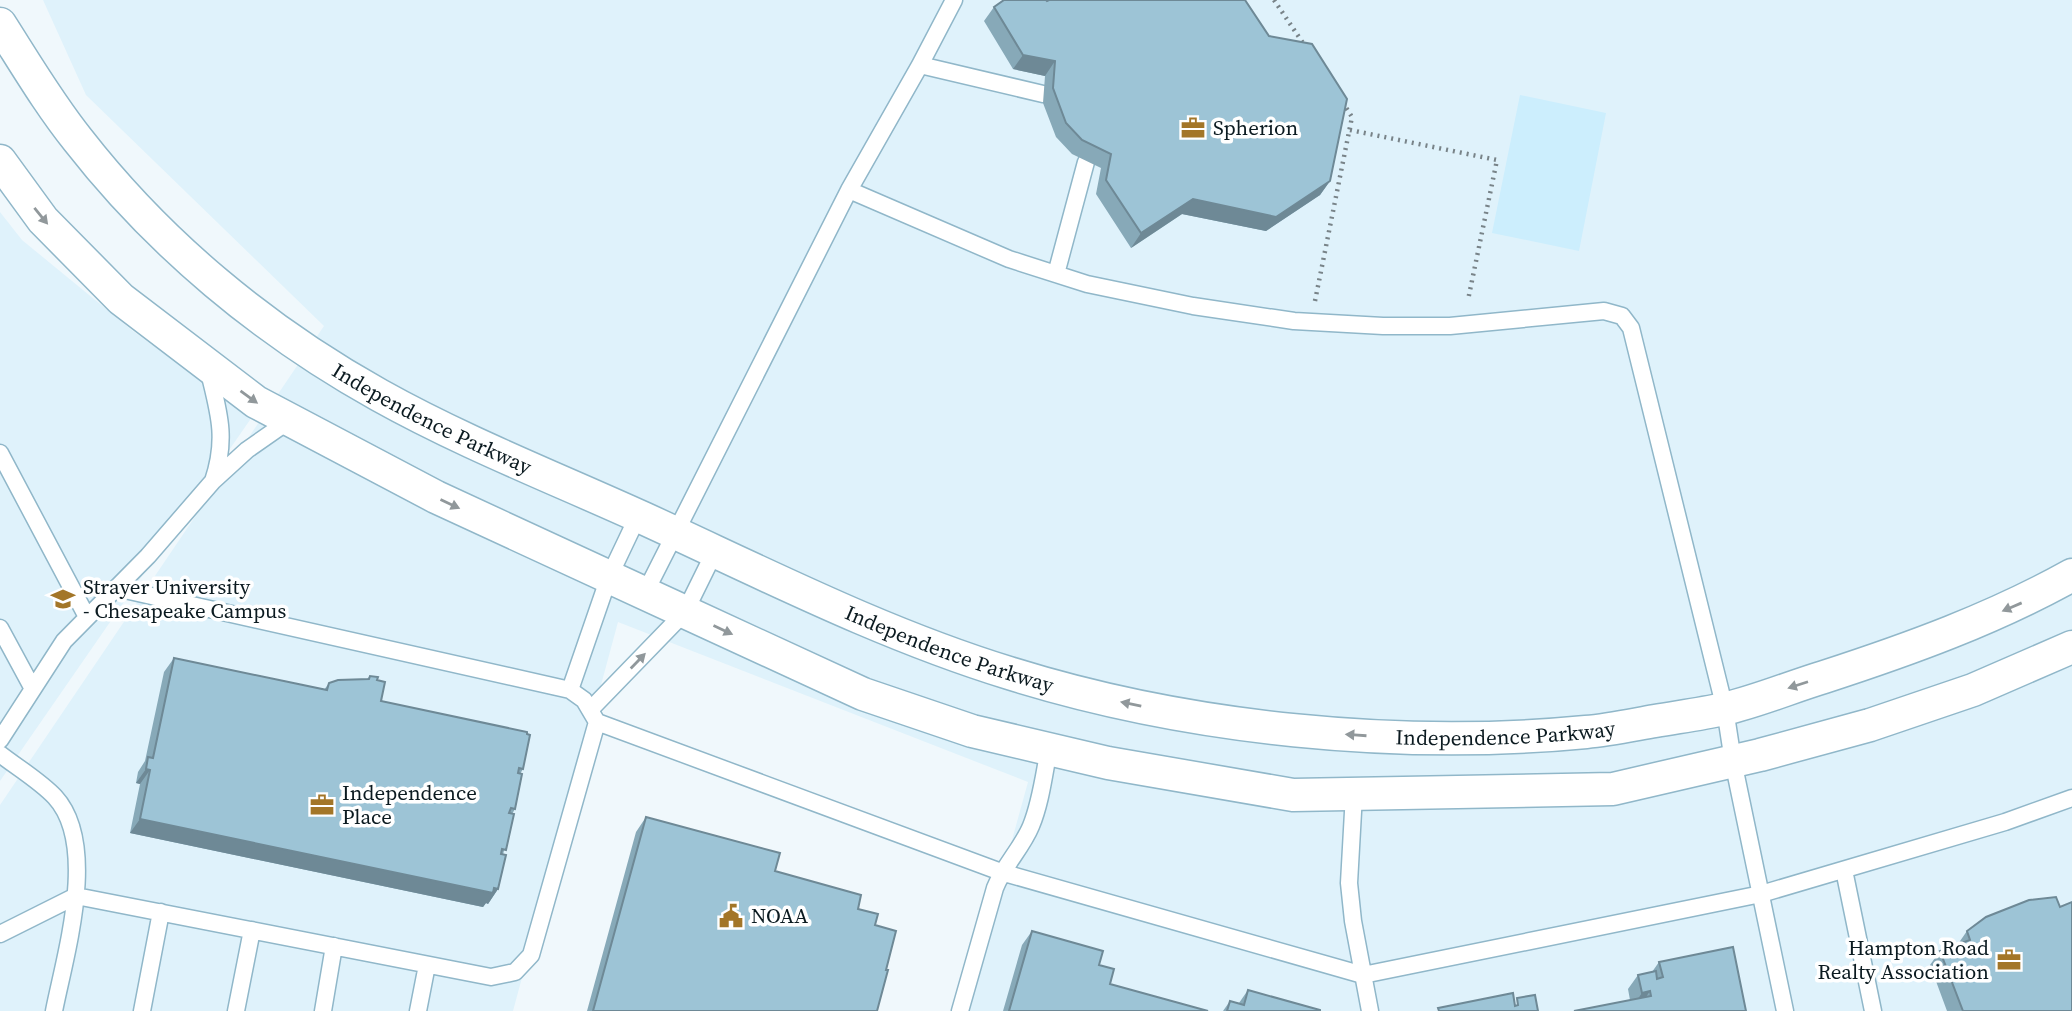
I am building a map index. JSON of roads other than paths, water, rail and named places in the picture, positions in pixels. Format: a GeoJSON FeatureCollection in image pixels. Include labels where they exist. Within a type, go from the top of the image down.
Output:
{"type":"FeatureCollection","features":[{"type":"Feature","properties":{"kind":"street","name":"Independence Parkway"},"geometry":{"type":"LineString","coordinates":[[0,24],[80,144],[142,214],[183,255],[295,344],[378,395],[638,516],[851,614],[1012,674],[1128,704],[1285,730],[1389,737],[1490,737],[1588,732],[1725,709],[1910,649],[2022,603],[2072,575]]}},
{"type":"Feature","properties":{"kind":"street"},"geometry":{"type":"LineString","coordinates":[[0,162],[43,220],[121,299],[256,402],[436,497],[608,577],[863,694],[971,731],[1108,762],[1293,795],[1613,789],[1734,761],[1870,724],[1973,690],[2072,647]]}},
{"type":"Feature","properties":{"kind":"lane"},"geometry":{"type":"LineString","coordinates":[[645,593],[849,190],[954,0]]}},
{"type":"Feature","properties":{"kind":"lane"},"geometry":{"type":"LineString","coordinates":[[920,65],[1043,94]]}},
{"type":"Feature","properties":{"kind":"lane"},"geometry":{"type":"LineString","coordinates":[[1056,274],[1086,162]]}},
{"type":"Feature","properties":{"kind":"lane"},"geometry":{"type":"LineString","coordinates":[[849,190],[1009,259],[1087,285],[1193,306],[1310,321],[1383,326],[1462,325],[1604,311],[1622,316],[1631,328],[1725,709],[1785,1011]]}},
{"type":"Feature","properties":{"kind":"lane"},"geometry":{"type":"LineString","coordinates":[[207,365],[222,432],[219,462],[213,481]]}},
{"type":"Feature","properties":{"kind":"lane"},"geometry":{"type":"LineString","coordinates":[[0,740],[64,640],[148,556],[213,481],[247,450],[290,420]]}},
{"type":"Feature","properties":{"kind":"lane"},"geometry":{"type":"LineString","coordinates":[[0,453],[87,617]]}},
{"type":"Feature","properties":{"kind":"lane"},"geometry":{"type":"LineString","coordinates":[[570,690],[608,577],[638,516]]}},
{"type":"Feature","properties":{"kind":"lane"},"geometry":{"type":"LineString","coordinates":[[0,934],[76,896],[491,977],[515,972],[531,955],[594,716],[685,612],[715,551]]}},
{"type":"Feature","properties":{"kind":"lane"},"geometry":{"type":"LineString","coordinates":[[116,588],[570,690],[584,700],[594,716],[1001,872],[1363,975],[1761,894],[2005,822],[2072,798]]}},
{"type":"Feature","properties":{"kind":"lane"},"geometry":{"type":"LineString","coordinates":[[0,628],[33,689]]}},
{"type":"Feature","properties":{"kind":"lane"},"geometry":{"type":"LineString","coordinates":[[960,1011],[1001,872],[1023,842],[1032,824],[1049,749]]}},
{"type":"Feature","properties":{"kind":"lane"},"geometry":{"type":"LineString","coordinates":[[0,754],[56,798],[69,823],[77,858],[76,896],[54,1011]]}},
{"type":"Feature","properties":{"kind":"lane"},"geometry":{"type":"LineString","coordinates":[[1354,794],[1349,883],[1353,921],[1370,1011]]}},
{"type":"Feature","properties":{"kind":"lane"},"geometry":{"type":"LineString","coordinates":[[1844,870],[1873,1011]]}},
{"type":"Feature","properties":{"kind":"lane"},"geometry":{"type":"LineString","coordinates":[[142,1011],[161,912]]}},
{"type":"Feature","properties":{"kind":"lane"},"geometry":{"type":"LineString","coordinates":[[236,1011],[252,930]]}},
{"type":"Feature","properties":{"kind":"lane"},"geometry":{"type":"LineString","coordinates":[[323,1011],[334,946]]}},
{"type":"Feature","properties":{"kind":"lane"},"geometry":{"type":"LineString","coordinates":[[418,1011],[427,965]]}},
{"type":"Feature","properties":{"kind":"place","name":"Spherion"},"geometry":{"type":"Point","coordinates":[1193,128]}},
{"type":"Feature","properties":{"kind":"place","name":"Strayer University - Chesapeake Campus"},"geometry":{"type":"Point","coordinates":[63,599]}},
{"type":"Feature","properties":{"kind":"place","name":"Independence Place"},"geometry":{"type":"Point","coordinates":[322,805]}},
{"type":"Feature","properties":{"kind":"place","name":"NOAA"},"geometry":{"type":"Point","coordinates":[731,916]}},
{"type":"Feature","properties":{"kind":"place","name":"Hampton Road Realty Association"},"geometry":{"type":"Point","coordinates":[2009,960]}}]}
